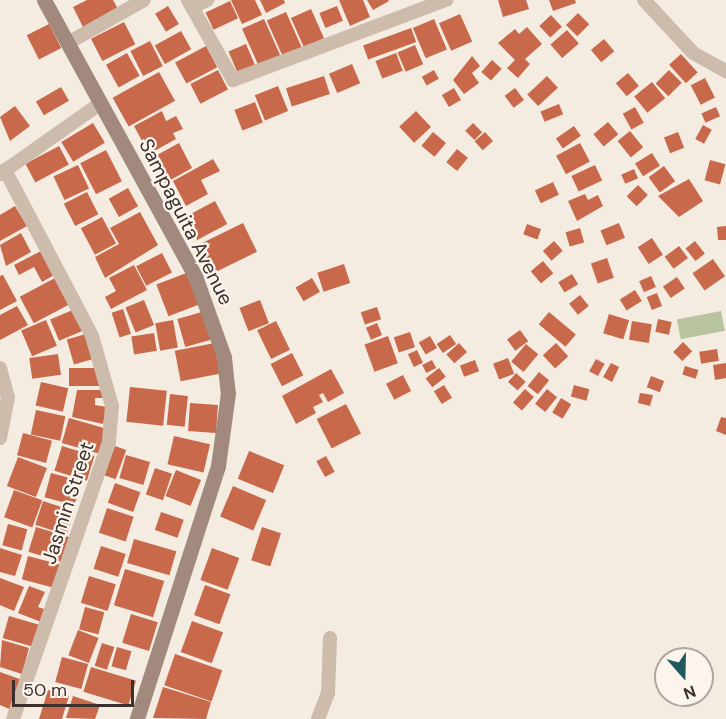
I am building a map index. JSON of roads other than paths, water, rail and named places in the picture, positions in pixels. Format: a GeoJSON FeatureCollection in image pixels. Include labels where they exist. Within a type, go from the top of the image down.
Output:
{"type":"FeatureCollection","features":[{"type":"Feature","properties":{"kind":"street","name":"Sampaguita Avenue"},"geometry":{"type":"LineString","coordinates":[[44,0],[210,309],[228,393],[218,466],[136,719]]}},
{"type":"Feature","properties":{"kind":"street"},"geometry":{"type":"LineString","coordinates":[[68,43],[144,0]]}},
{"type":"Feature","properties":{"kind":"street"},"geometry":{"type":"LineString","coordinates":[[207,0],[190,4],[233,80],[446,0]]}},
{"type":"Feature","properties":{"kind":"street"},"geometry":{"type":"LineString","coordinates":[[645,0],[693,53],[726,71]]}},
{"type":"Feature","properties":{"kind":"street"},"geometry":{"type":"LineString","coordinates":[[2,172],[101,103]]}},
{"type":"Feature","properties":{"kind":"street","name":"Jasmin Street"},"geometry":{"type":"LineString","coordinates":[[2,172],[92,336],[112,406],[109,442],[13,719]]}},
{"type":"Feature","properties":{"kind":"street"},"geometry":{"type":"LineString","coordinates":[[0,368],[8,397],[0,438]]}},
{"type":"Feature","properties":{"kind":"street"},"geometry":{"type":"LineString","coordinates":[[318,719],[328,693],[330,638]]}}]}
